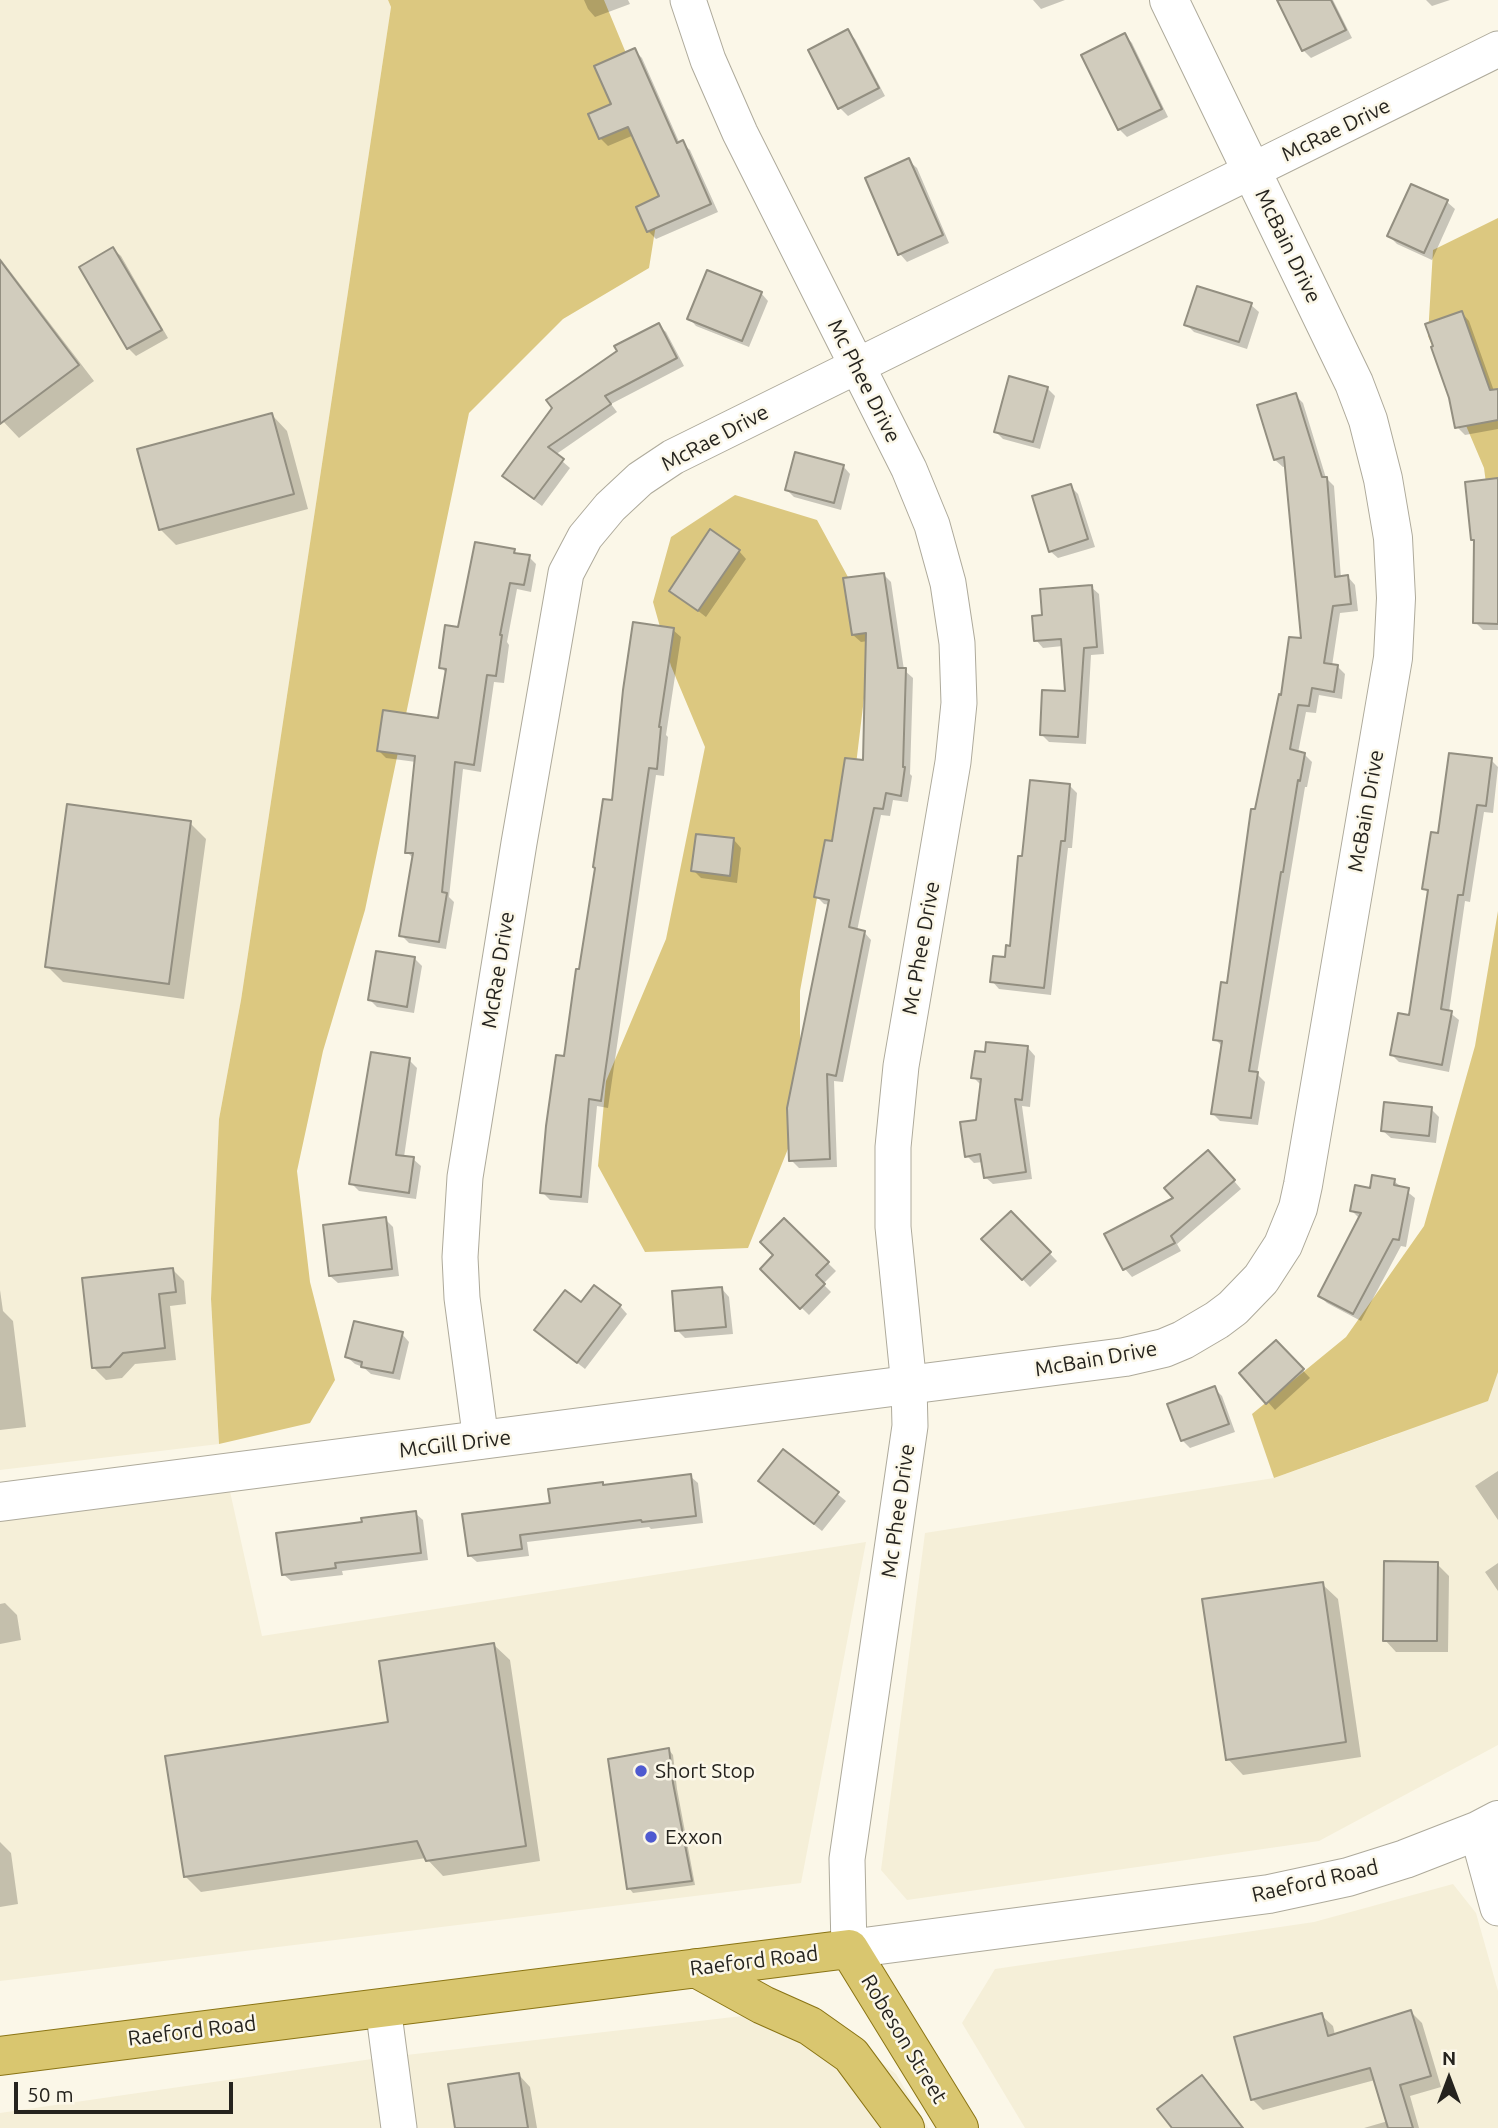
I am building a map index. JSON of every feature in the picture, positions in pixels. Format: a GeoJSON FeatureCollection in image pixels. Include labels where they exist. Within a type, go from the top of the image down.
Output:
{"type":"FeatureCollection","features":[{"type":"Feature","properties":{"kind":"main road","name":"Raeford Road"},"geometry":{"type":"LineString","coordinates":[[0,2056],[849,1949]]}},
{"type":"Feature","properties":{"kind":"main road","name":"Robeson Street"},"geometry":{"type":"LineString","coordinates":[[849,1949],[959,2128]]}},
{"type":"Feature","properties":{"kind":"main road"},"geometry":{"type":"LineString","coordinates":[[696,1968],[763,2005],[810,2026],[851,2055],[905,2128]]}},
{"type":"Feature","properties":{"kind":"street","name":"Mc Phee Drive"},"geometry":{"type":"LineString","coordinates":[[688,0],[708,60],[740,133],[909,469],[932,525],[948,583],[957,643],[959,703],[953,762],[901,1066],[893,1147],[893,1227],[909,1386],[910,1426],[847,1859],[849,1949]]}},
{"type":"Feature","properties":{"kind":"street","name":"McBain Drive"},"geometry":{"type":"LineString","coordinates":[[909,1386],[1125,1357],[1164,1348],[1183,1340],[1233,1308],[1261,1279],[1283,1245],[1298,1208],[1392,658],[1396,598],[1393,538],[1383,478],[1368,420],[1354,383],[1169,0]]}},
{"type":"Feature","properties":{"kind":"street","name":"McRae Drive"},"geometry":{"type":"LineString","coordinates":[[481,1441],[462,1298],[460,1257],[465,1177],[566,573],[584,537],[610,507],[640,480],[673,457],[1498,49]]}},
{"type":"Feature","properties":{"kind":"street","name":"McGill Drive"},"geometry":{"type":"LineString","coordinates":[[0,1502],[909,1386]]}},
{"type":"Feature","properties":{"kind":"street","name":"Raeford Road"},"geometry":{"type":"LineString","coordinates":[[849,1949],[1269,1894],[1348,1877],[1405,1859],[1487,1826]]}},
{"type":"Feature","properties":{"kind":"street"},"geometry":{"type":"LineString","coordinates":[[1487,1826],[1498,1908]]}},
{"type":"Feature","properties":{"kind":"street"},"geometry":{"type":"LineString","coordinates":[[383,2007],[400,2128]]}},
{"type":"Feature","properties":{"kind":"shaded area"},"geometry":{"type":"Polygon","coordinates":[[[0,0],[388,0],[391,7],[241,1000],[219,1119],[211,1299],[219,1444],[0,1470],[0,0]]]}},
{"type":"Feature","properties":{"kind":"shaded area"},"geometry":{"type":"Polygon","coordinates":[[[388,0],[604,0],[628,58],[662,187],[649,268],[563,319],[469,413],[365,910],[323,1051],[297,1171],[310,1282],[335,1380],[310,1423],[219,1444],[211,1299],[219,1119],[241,1000],[391,7],[388,0]]]}},
{"type":"Feature","properties":{"kind":"shaded area"},"geometry":{"type":"Polygon","coordinates":[[[1498,218],[1498,574],[1484,468],[1428,336],[1433,250],[1498,218]]]}},
{"type":"Feature","properties":{"kind":"shaded area"},"geometry":{"type":"Polygon","coordinates":[[[735,495],[817,520],[873,623],[855,773],[821,876],[800,991],[800,1119],[748,1248],[645,1252],[598,1166],[606,1081],[666,939],[705,747],[671,666],[653,602],[671,537],[735,495]]]}},
{"type":"Feature","properties":{"kind":"shaded area"},"geometry":{"type":"Polygon","coordinates":[[[1498,911],[1498,1372],[1488,1401],[1274,1478],[1252,1414],[1346,1337],[1424,1226],[1475,1046],[1498,911]]]}},
{"type":"Feature","properties":{"kind":"shaded area"},"geometry":{"type":"Polygon","coordinates":[[[1498,1328],[1498,1745],[1319,1841],[907,1900],[881,1870],[925,1533],[1274,1478],[1395,1435],[1498,1328]]]}},
{"type":"Feature","properties":{"kind":"shaded area"},"geometry":{"type":"Polygon","coordinates":[[[229,1487],[262,1636],[866,1542],[801,1883],[0,1981],[0,1519],[229,1487]]]}},
{"type":"Feature","properties":{"kind":"shaded area"},"geometry":{"type":"Polygon","coordinates":[[[1453,1884],[1476,1913],[1498,1991],[1498,2128],[1025,2128],[962,2023],[995,1969],[1314,1922],[1453,1884]]]}},
{"type":"Feature","properties":{"kind":"shaded area"},"geometry":{"type":"Polygon","coordinates":[[[811,2008],[896,2074],[928,2128],[0,2128],[0,2113],[372,2059],[811,2008]]]}},
{"type":"Feature","properties":{"kind":"building"},"geometry":{"type":"Polygon","coordinates":[[[1277,0],[1331,0],[1346,30],[1302,51],[1277,0]]]}},
{"type":"Feature","properties":{"kind":"building"},"geometry":{"type":"Polygon","coordinates":[[[848,29],[879,88],[838,109],[808,50],[848,29]]]}},
{"type":"Feature","properties":{"kind":"building"},"geometry":{"type":"Polygon","coordinates":[[[1125,33],[1162,109],[1118,130],[1081,55],[1125,33]]]}},
{"type":"Feature","properties":{"kind":"building"},"geometry":{"type":"Polygon","coordinates":[[[635,48],[677,143],[683,140],[711,204],[647,232],[636,207],[659,196],[628,127],[599,139],[588,114],[611,104],[594,66],[635,48]]]}},
{"type":"Feature","properties":{"kind":"building"},"geometry":{"type":"Polygon","coordinates":[[[909,158],[943,235],[898,255],[865,178],[909,158]]]}},
{"type":"Feature","properties":{"kind":"building"},"geometry":{"type":"Polygon","coordinates":[[[1411,184],[1448,200],[1424,253],[1387,236],[1411,184]]]}},
{"type":"Feature","properties":{"kind":"building"},"geometry":{"type":"Polygon","coordinates":[[[113,247],[162,330],[127,349],[79,267],[113,247]]]}},
{"type":"Feature","properties":{"kind":"building"},"geometry":{"type":"Polygon","coordinates":[[[0,260],[79,365],[0,424],[0,260]]]}},
{"type":"Feature","properties":{"kind":"building"},"geometry":{"type":"Polygon","coordinates":[[[707,270],[762,292],[742,341],[687,319],[707,270]]]}},
{"type":"Feature","properties":{"kind":"building"},"geometry":{"type":"Polygon","coordinates":[[[1197,286],[1252,303],[1239,342],[1184,325],[1197,286]]]}},
{"type":"Feature","properties":{"kind":"building"},"geometry":{"type":"Polygon","coordinates":[[[1462,311],[1490,390],[1498,389],[1498,420],[1455,428],[1449,398],[1425,324],[1462,311]]]}},
{"type":"Feature","properties":{"kind":"building"},"geometry":{"type":"Polygon","coordinates":[[[659,323],[677,358],[605,396],[611,404],[548,447],[564,459],[534,499],[502,476],[552,408],[546,400],[617,351],[614,346],[659,323]]]}},
{"type":"Feature","properties":{"kind":"building"},"geometry":{"type":"Polygon","coordinates":[[[1009,376],[1048,387],[1033,442],[994,432],[1009,376]]]}},
{"type":"Feature","properties":{"kind":"building"},"geometry":{"type":"Polygon","coordinates":[[[1296,393],[1322,477],[1327,477],[1335,577],[1348,575],[1351,604],[1333,606],[1324,663],[1338,665],[1334,692],[1312,688],[1309,706],[1298,705],[1290,749],[1305,753],[1281,872],[1249,1071],[1258,1072],[1251,1118],[1211,1114],[1222,1041],[1213,1040],[1221,982],[1227,983],[1251,809],[1255,809],[1279,694],[1281,695],[1289,637],[1301,638],[1284,457],[1274,460],[1257,405],[1296,393]]]}},
{"type":"Feature","properties":{"kind":"building"},"geometry":{"type":"Polygon","coordinates":[[[272,413],[294,494],[159,530],[137,449],[272,413]]]}},
{"type":"Feature","properties":{"kind":"building"},"geometry":{"type":"Polygon","coordinates":[[[795,452],[844,465],[834,503],[785,490],[795,452]]]}},
{"type":"Feature","properties":{"kind":"building"},"geometry":{"type":"Polygon","coordinates":[[[1498,478],[1498,624],[1473,623],[1474,540],[1471,540],[1465,482],[1498,478]]]}},
{"type":"Feature","properties":{"kind":"building"},"geometry":{"type":"Polygon","coordinates":[[[1071,484],[1088,539],[1049,552],[1032,496],[1071,484]]]}},
{"type":"Feature","properties":{"kind":"building"},"geometry":{"type":"Polygon","coordinates":[[[710,529],[740,550],[698,611],[669,591],[710,529]]]}},
{"type":"Feature","properties":{"kind":"building"},"geometry":{"type":"Polygon","coordinates":[[[475,542],[515,549],[514,553],[530,555],[524,585],[510,583],[500,635],[496,676],[487,675],[474,765],[455,762],[442,892],[447,893],[439,942],[399,936],[413,853],[405,853],[415,756],[377,751],[383,710],[438,718],[446,669],[439,668],[445,625],[458,627],[475,542]]]}},
{"type":"Feature","properties":{"kind":"building"},"geometry":{"type":"Polygon","coordinates":[[[884,573],[898,668],[906,668],[905,767],[901,796],[886,793],[883,809],[874,808],[849,927],[865,931],[836,1076],[827,1074],[830,1159],[789,1161],[787,1108],[829,900],[814,897],[825,840],[832,841],[845,758],[863,760],[866,633],[852,635],[843,578],[884,573]]]}},
{"type":"Feature","properties":{"kind":"building"},"geometry":{"type":"Polygon","coordinates":[[[1092,585],[1097,647],[1084,648],[1078,737],[1040,735],[1042,690],[1065,691],[1061,639],[1034,641],[1032,616],[1042,615],[1040,589],[1092,585]]]}},
{"type":"Feature","properties":{"kind":"building"},"geometry":{"type":"Polygon","coordinates":[[[633,622],[674,628],[659,727],[657,769],[649,768],[601,1101],[589,1099],[581,1197],[540,1193],[556,1055],[564,1056],[576,969],[579,969],[595,868],[593,867],[603,799],[612,800],[633,622]]]}},
{"type":"Feature","properties":{"kind":"building"},"geometry":{"type":"Polygon","coordinates":[[[1449,753],[1492,758],[1486,806],[1477,805],[1463,895],[1458,895],[1441,1009],[1452,1011],[1442,1065],[1390,1055],[1398,1013],[1409,1015],[1428,890],[1422,889],[1431,832],[1438,833],[1449,753]]]}},
{"type":"Feature","properties":{"kind":"building"},"geometry":{"type":"Polygon","coordinates":[[[1030,780],[1070,784],[1065,841],[1061,841],[1044,988],[990,982],[993,956],[1005,957],[1006,945],[1010,946],[1018,856],[1022,856],[1030,780]]]}},
{"type":"Feature","properties":{"kind":"building"},"geometry":{"type":"Polygon","coordinates":[[[67,804],[191,821],[169,984],[45,967],[67,804]]]}},
{"type":"Feature","properties":{"kind":"building"},"geometry":{"type":"Polygon","coordinates":[[[696,834],[734,838],[730,876],[691,871],[696,834]]]}},
{"type":"Feature","properties":{"kind":"building"},"geometry":{"type":"Polygon","coordinates":[[[376,951],[415,957],[407,1007],[368,1000],[376,951]]]}},
{"type":"Feature","properties":{"kind":"building"},"geometry":{"type":"Polygon","coordinates":[[[986,1042],[1028,1046],[1022,1100],[1015,1099],[1026,1172],[984,1178],[980,1154],[965,1157],[960,1122],[976,1120],[981,1079],[971,1078],[975,1051],[985,1052],[986,1042]]]}},
{"type":"Feature","properties":{"kind":"building"},"geometry":{"type":"Polygon","coordinates":[[[371,1052],[410,1058],[396,1155],[414,1157],[409,1193],[349,1184],[371,1052]]]}},
{"type":"Feature","properties":{"kind":"building"},"geometry":{"type":"Polygon","coordinates":[[[1384,1102],[1432,1107],[1429,1136],[1381,1131],[1384,1102]]]}},
{"type":"Feature","properties":{"kind":"building"},"geometry":{"type":"Polygon","coordinates":[[[1208,1150],[1235,1180],[1171,1236],[1175,1243],[1123,1270],[1104,1234],[1173,1198],[1164,1188],[1208,1150]]]}},
{"type":"Feature","properties":{"kind":"building"},"geometry":{"type":"Polygon","coordinates":[[[1372,1175],[1395,1179],[1394,1185],[1409,1188],[1399,1240],[1393,1239],[1353,1314],[1318,1296],[1361,1213],[1350,1211],[1355,1185],[1370,1188],[1372,1175]]]}},
{"type":"Feature","properties":{"kind":"building"},"geometry":{"type":"Polygon","coordinates":[[[1011,1211],[1051,1252],[1022,1280],[981,1239],[1011,1211]]]}},
{"type":"Feature","properties":{"kind":"building"},"geometry":{"type":"Polygon","coordinates":[[[386,1217],[392,1269],[329,1276],[323,1225],[386,1217]]]}},
{"type":"Feature","properties":{"kind":"building"},"geometry":{"type":"Polygon","coordinates":[[[784,1218],[829,1262],[816,1275],[825,1284],[800,1309],[760,1269],[773,1255],[760,1242],[784,1218]]]}},
{"type":"Feature","properties":{"kind":"building"},"geometry":{"type":"Polygon","coordinates":[[[173,1268],[176,1292],[159,1294],[165,1348],[123,1353],[110,1367],[92,1368],[82,1278],[173,1268]]]}},
{"type":"Feature","properties":{"kind":"building"},"geometry":{"type":"Polygon","coordinates":[[[594,1285],[621,1305],[577,1363],[534,1330],[565,1290],[581,1302],[594,1285]]]}},
{"type":"Feature","properties":{"kind":"building"},"geometry":{"type":"Polygon","coordinates":[[[722,1287],[726,1327],[675,1331],[672,1291],[722,1287]]]}},
{"type":"Feature","properties":{"kind":"building"},"geometry":{"type":"Polygon","coordinates":[[[354,1321],[403,1332],[393,1373],[361,1367],[362,1362],[345,1357],[354,1321]]]}},
{"type":"Feature","properties":{"kind":"building"},"geometry":{"type":"Polygon","coordinates":[[[1276,1340],[1304,1369],[1266,1404],[1239,1373],[1276,1340]]]}},
{"type":"Feature","properties":{"kind":"building"},"geometry":{"type":"Polygon","coordinates":[[[1215,1386],[1229,1424],[1181,1441],[1167,1404],[1215,1386]]]}},
{"type":"Feature","properties":{"kind":"building"},"geometry":{"type":"Polygon","coordinates":[[[783,1449],[839,1492],[814,1524],[758,1481],[783,1449]]]}},
{"type":"Feature","properties":{"kind":"building"},"geometry":{"type":"Polygon","coordinates":[[[691,1474],[696,1516],[520,1535],[522,1549],[468,1556],[462,1514],[550,1503],[548,1489],[691,1474]]]}},
{"type":"Feature","properties":{"kind":"building"},"geometry":{"type":"Polygon","coordinates":[[[416,1511],[421,1553],[335,1563],[336,1568],[282,1575],[276,1533],[362,1522],[361,1518],[416,1511]]]}},
{"type":"Feature","properties":{"kind":"building"},"geometry":{"type":"Polygon","coordinates":[[[1384,1561],[1438,1562],[1437,1641],[1383,1641],[1384,1561]]]}},
{"type":"Feature","properties":{"kind":"building"},"geometry":{"type":"Polygon","coordinates":[[[1323,1582],[1346,1742],[1226,1760],[1202,1599],[1323,1582]]]}},
{"type":"Feature","properties":{"kind":"building"},"geometry":{"type":"Polygon","coordinates":[[[494,1643],[526,1846],[426,1861],[417,1841],[184,1877],[165,1756],[388,1722],[379,1661],[494,1643]]]}},
{"type":"Feature","properties":{"kind":"building","name":"Exxon"},"geometry":{"type":"Polygon","coordinates":[[[669,1748],[692,1881],[627,1889],[608,1759],[669,1748]]]}},
{"type":"Feature","properties":{"kind":"building"},"geometry":{"type":"Polygon","coordinates":[[[1411,2010],[1431,2076],[1400,2085],[1413,2128],[1388,2128],[1370,2068],[1251,2100],[1234,2037],[1322,2013],[1328,2036],[1411,2010]]]}},
{"type":"Feature","properties":{"kind":"building"},"geometry":{"type":"Polygon","coordinates":[[[519,2073],[528,2128],[455,2128],[448,2084],[519,2073]]]}},
{"type":"Feature","properties":{"kind":"building"},"geometry":{"type":"Polygon","coordinates":[[[1202,2075],[1243,2128],[1172,2128],[1157,2109],[1202,2075]]]}},
{"type":"Feature","properties":{"kind":"place","name":"Short Stop"},"geometry":{"type":"Point","coordinates":[641,1771]}},
{"type":"Feature","properties":{"kind":"place","name":"Exxon"},"geometry":{"type":"Point","coordinates":[651,1837]}}]}
